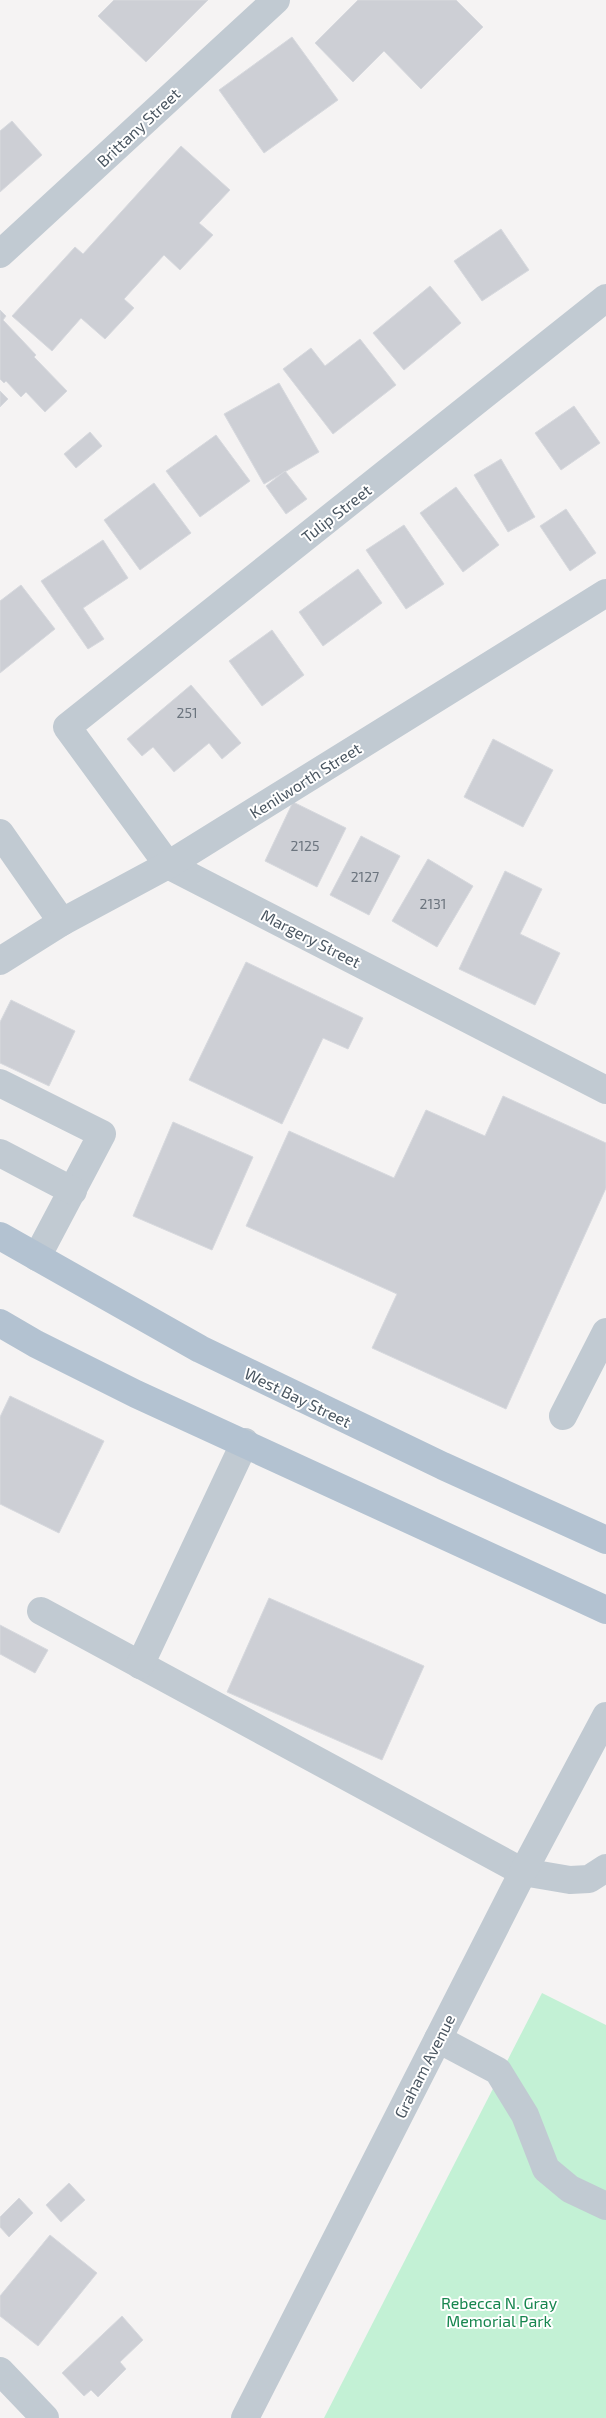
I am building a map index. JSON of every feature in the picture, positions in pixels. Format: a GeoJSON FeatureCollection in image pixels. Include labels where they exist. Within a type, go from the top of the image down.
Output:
{"type":"FeatureCollection","features":[{"type":"Feature","properties":{"kind":"main road","name":"West Bay Street"},"geometry":{"type":"LineString","coordinates":[[0,1236],[200,1349],[442,1466],[606,1540]]}},
{"type":"Feature","properties":{"kind":"main road"},"geometry":{"type":"LineString","coordinates":[[0,1323],[36,1344],[136,1394],[245,1442],[606,1610]]}},
{"type":"Feature","properties":{"kind":"street","name":"Brittany Street"},"geometry":{"type":"LineString","coordinates":[[0,254],[276,0]]}},
{"type":"Feature","properties":{"kind":"street","name":"Tulip Street"},"geometry":{"type":"LineString","coordinates":[[67,727],[606,298]]}},
{"type":"Feature","properties":{"kind":"street","name":"Kenilworth Street"},"geometry":{"type":"LineString","coordinates":[[0,961],[62,922],[168,865],[606,593]]}},
{"type":"Feature","properties":{"kind":"street","name":"Margery Street"},"geometry":{"type":"LineString","coordinates":[[67,727],[168,865],[606,1090]]}},
{"type":"Feature","properties":{"kind":"street"},"geometry":{"type":"LineString","coordinates":[[0,832],[62,922]]}},
{"type":"Feature","properties":{"kind":"street"},"geometry":{"type":"LineString","coordinates":[[0,1083],[102,1134],[37,1257]]}},
{"type":"Feature","properties":{"kind":"street"},"geometry":{"type":"LineString","coordinates":[[0,1152],[72,1191]]}},
{"type":"Feature","properties":{"kind":"street"},"geometry":{"type":"LineString","coordinates":[[563,1416],[606,1332]]}},
{"type":"Feature","properties":{"kind":"street"},"geometry":{"type":"LineString","coordinates":[[140,1665],[245,1442]]}},
{"type":"Feature","properties":{"kind":"street"},"geometry":{"type":"LineString","coordinates":[[41,1611],[523,1872],[570,1880],[589,1879],[606,1868]]}},
{"type":"Feature","properties":{"kind":"street","name":"Graham Avenue"},"geometry":{"type":"LineString","coordinates":[[245,2418],[523,1872],[603,1730]]}},
{"type":"Feature","properties":{"kind":"street"},"geometry":{"type":"LineString","coordinates":[[438,2039],[498,2071],[525,2115],[546,2169],[570,2189],[606,2206]]}},
{"type":"Feature","properties":{"kind":"street"},"geometry":{"type":"LineString","coordinates":[[0,2371],[45,2418]]}},
{"type":"Feature","properties":{"kind":"green space","name":"Rebecca N. Gray Memorial Park"},"geometry":{"type":"Polygon","coordinates":[[[542,1993],[606,2025],[606,2418],[324,2418],[542,1993]]]}},
{"type":"Feature","properties":{"kind":"building"},"geometry":{"type":"Polygon","coordinates":[[[114,0],[208,0],[146,62],[98,16],[114,0]]]}},
{"type":"Feature","properties":{"kind":"building"},"geometry":{"type":"Polygon","coordinates":[[[358,0],[456,0],[483,27],[421,89],[384,51],[353,82],[315,43],[358,0]]]}},
{"type":"Feature","properties":{"kind":"building"},"geometry":{"type":"Polygon","coordinates":[[[292,37],[338,100],[264,153],[219,90],[292,37]]]}},
{"type":"Feature","properties":{"kind":"building"},"geometry":{"type":"Polygon","coordinates":[[[12,121],[42,155],[0,192],[0,131],[12,121]]]}},
{"type":"Feature","properties":{"kind":"building"},"geometry":{"type":"Polygon","coordinates":[[[181,146],[230,190],[199,223],[213,235],[180,270],[164,255],[124,299],[134,308],[105,339],[81,318],[52,351],[12,316],[75,247],[83,254],[181,146]]]}},
{"type":"Feature","properties":{"kind":"building"},"geometry":{"type":"Polygon","coordinates":[[[501,229],[529,270],[482,301],[454,261],[501,229]]]}},
{"type":"Feature","properties":{"kind":"building"},"geometry":{"type":"Polygon","coordinates":[[[430,286],[461,323],[404,370],[373,333],[430,286]]]}},
{"type":"Feature","properties":{"kind":"building"},"geometry":{"type":"Polygon","coordinates":[[[0,310],[6,316],[3,320],[36,355],[34,357],[67,391],[45,412],[26,392],[21,397],[6,381],[4,383],[0,379],[0,310]]]}},
{"type":"Feature","properties":{"kind":"building"},"geometry":{"type":"Polygon","coordinates":[[[360,339],[396,385],[333,434],[283,369],[311,348],[325,366],[360,339]]]}},
{"type":"Feature","properties":{"kind":"building"},"geometry":{"type":"Polygon","coordinates":[[[279,383],[319,452],[264,484],[224,414],[279,383]]]}},
{"type":"Feature","properties":{"kind":"building"},"geometry":{"type":"Polygon","coordinates":[[[0,391],[8,399],[0,407],[0,391]]]}},
{"type":"Feature","properties":{"kind":"building"},"geometry":{"type":"Polygon","coordinates":[[[574,406],[600,443],[561,470],[535,433],[574,406]]]}},
{"type":"Feature","properties":{"kind":"building"},"geometry":{"type":"Polygon","coordinates":[[[90,432],[102,446],[76,468],[64,454],[90,432]]]}},
{"type":"Feature","properties":{"kind":"building"},"geometry":{"type":"Polygon","coordinates":[[[216,435],[250,481],[200,517],[166,471],[216,435]]]}},
{"type":"Feature","properties":{"kind":"building"},"geometry":{"type":"Polygon","coordinates":[[[501,459],[535,517],[508,532],[474,475],[501,459]]]}},
{"type":"Feature","properties":{"kind":"building"},"geometry":{"type":"Polygon","coordinates":[[[285,471],[307,499],[286,514],[266,486],[285,471]]]}},
{"type":"Feature","properties":{"kind":"building"},"geometry":{"type":"Polygon","coordinates":[[[154,483],[191,533],[140,570],[104,520],[154,483]]]}},
{"type":"Feature","properties":{"kind":"building"},"geometry":{"type":"Polygon","coordinates":[[[456,487],[499,545],[463,572],[420,513],[456,487]]]}},
{"type":"Feature","properties":{"kind":"building"},"geometry":{"type":"Polygon","coordinates":[[[566,509],[596,553],[570,571],[540,526],[566,509]]]}},
{"type":"Feature","properties":{"kind":"building"},"geometry":{"type":"Polygon","coordinates":[[[404,525],[444,584],[406,609],[366,550],[404,525]]]}},
{"type":"Feature","properties":{"kind":"building"},"geometry":{"type":"Polygon","coordinates":[[[103,540],[128,578],[83,608],[104,639],[88,649],[41,581],[103,540]]]}},
{"type":"Feature","properties":{"kind":"building"},"geometry":{"type":"Polygon","coordinates":[[[358,569],[382,603],[323,646],[299,612],[358,569]]]}},
{"type":"Feature","properties":{"kind":"building"},"geometry":{"type":"Polygon","coordinates":[[[21,585],[55,629],[0,673],[0,601],[21,585]]]}},
{"type":"Feature","properties":{"kind":"building"},"geometry":{"type":"Polygon","coordinates":[[[272,630],[304,675],[262,706],[229,661],[272,630]]]}},
{"type":"Feature","properties":{"kind":"building"},"geometry":{"type":"Polygon","coordinates":[[[191,685],[241,743],[222,759],[209,743],[174,772],[153,747],[142,756],[127,739],[191,685]]]}},
{"type":"Feature","properties":{"kind":"building"},"geometry":{"type":"Polygon","coordinates":[[[493,739],[553,770],[523,827],[464,797],[493,739]]]}},
{"type":"Feature","properties":{"kind":"building"},"geometry":{"type":"Polygon","coordinates":[[[293,802],[346,828],[317,887],[265,861],[293,802]]]}},
{"type":"Feature","properties":{"kind":"building"},"geometry":{"type":"Polygon","coordinates":[[[361,836],[400,856],[369,915],[330,895],[361,836]]]}},
{"type":"Feature","properties":{"kind":"building"},"geometry":{"type":"Polygon","coordinates":[[[428,859],[473,886],[437,947],[392,921],[428,859]]]}},
{"type":"Feature","properties":{"kind":"building"},"geometry":{"type":"Polygon","coordinates":[[[505,871],[542,889],[520,934],[560,953],[535,1005],[459,969],[505,871]]]}},
{"type":"Feature","properties":{"kind":"building"},"geometry":{"type":"Polygon","coordinates":[[[246,962],[363,1018],[348,1049],[323,1038],[282,1124],[189,1080],[246,962]]]}},
{"type":"Feature","properties":{"kind":"building"},"geometry":{"type":"Polygon","coordinates":[[[11,1000],[75,1031],[49,1086],[0,1063],[0,1022],[11,1000]]]}},
{"type":"Feature","properties":{"kind":"building"},"geometry":{"type":"Polygon","coordinates":[[[503,1096],[606,1143],[606,1188],[506,1409],[372,1348],[397,1294],[246,1226],[289,1131],[394,1178],[426,1110],[485,1136],[503,1096]]]}},
{"type":"Feature","properties":{"kind":"building"},"geometry":{"type":"Polygon","coordinates":[[[173,1122],[253,1157],[212,1250],[133,1216],[173,1122]]]}},
{"type":"Feature","properties":{"kind":"building"},"geometry":{"type":"Polygon","coordinates":[[[10,1396],[104,1441],[59,1533],[0,1504],[0,1417],[10,1396]]]}},
{"type":"Feature","properties":{"kind":"building"},"geometry":{"type":"Polygon","coordinates":[[[269,1598],[424,1666],[382,1760],[227,1692],[269,1598]]]}},
{"type":"Feature","properties":{"kind":"building"},"geometry":{"type":"Polygon","coordinates":[[[0,1625],[48,1650],[35,1673],[0,1654],[0,1625]]]}},
{"type":"Feature","properties":{"kind":"building"},"geometry":{"type":"Polygon","coordinates":[[[69,2183],[85,2200],[61,2222],[46,2205],[69,2183]]]}},
{"type":"Feature","properties":{"kind":"building"},"geometry":{"type":"Polygon","coordinates":[[[19,2198],[33,2213],[9,2237],[0,2227],[0,2217],[19,2198]]]}},
{"type":"Feature","properties":{"kind":"building"},"geometry":{"type":"Polygon","coordinates":[[[50,2235],[97,2273],[38,2346],[0,2316],[0,2296],[50,2235]]]}},
{"type":"Feature","properties":{"kind":"building"},"geometry":{"type":"Polygon","coordinates":[[[122,2316],[143,2340],[120,2362],[126,2369],[98,2397],[91,2390],[84,2396],[62,2373],[122,2316]]]}}]}
